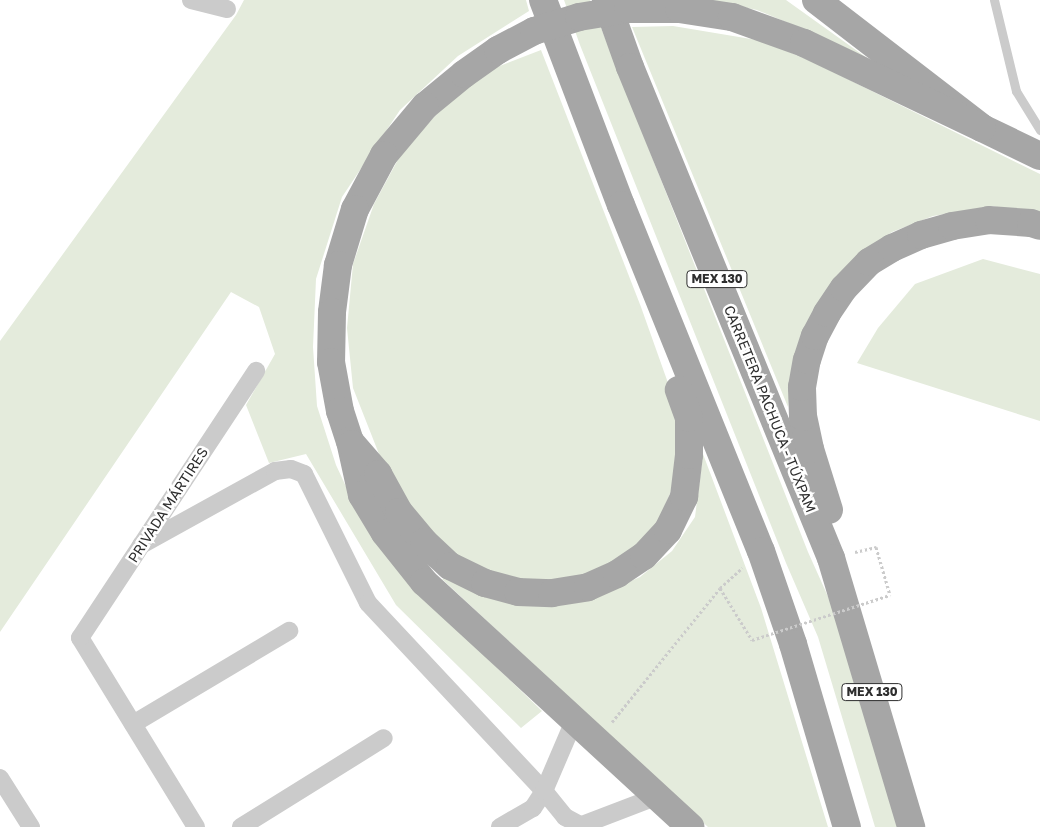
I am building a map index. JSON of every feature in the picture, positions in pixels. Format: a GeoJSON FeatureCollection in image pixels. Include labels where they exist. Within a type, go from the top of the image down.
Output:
{"type":"FeatureCollection","features":[{"type":"Feature","properties":{"kind":"main road"},"geometry":{"type":"LineString","coordinates":[[543,0],[655,289],[761,551],[793,644],[847,827]]}},
{"type":"Feature","properties":{"kind":"main road","name":"CARRETERA PACHUCA - TÚXPAM"},"geometry":{"type":"LineString","coordinates":[[606,0],[630,67],[831,558],[911,827]]}},
{"type":"Feature","properties":{"kind":"main road"},"geometry":{"type":"LineString","coordinates":[[816,0],[982,128]]}},
{"type":"Feature","properties":{"kind":"main road"},"geometry":{"type":"LineString","coordinates":[[690,827],[424,582],[385,533],[362,495],[350,442],[340,411],[331,362],[332,312],[338,265],[356,209],[384,155],[425,106],[464,74],[498,50],[534,31],[579,17],[628,9],[679,9],[732,17],[804,43],[1040,156]]}},
{"type":"Feature","properties":{"kind":"main road"},"geometry":{"type":"LineString","coordinates":[[831,558],[834,524],[810,449],[803,417],[802,387],[807,360],[828,312],[844,288],[869,262],[921,234],[952,226],[989,220],[1031,223],[1040,226]]}},
{"type":"Feature","properties":{"kind":"main road"},"geometry":{"type":"LineString","coordinates":[[350,442],[378,474],[400,512],[424,542],[450,566],[485,583],[518,592],[552,592],[588,587],[617,574],[644,556],[668,530],[684,496],[689,455],[689,418],[661,341],[655,289]]}},
{"type":"Feature","properties":{"kind":"street"},"geometry":{"type":"LineString","coordinates":[[191,0],[226,10]]}},
{"type":"Feature","properties":{"kind":"street","name":"PRIVADA MÁRTIRES"},"geometry":{"type":"LineString","coordinates":[[133,724],[80,638],[256,371]]}},
{"type":"Feature","properties":{"kind":"street"},"geometry":{"type":"LineString","coordinates":[[142,546],[275,471],[291,470],[304,474],[368,603],[544,791],[565,817],[580,826],[658,796]]}},
{"type":"Feature","properties":{"kind":"street"},"geometry":{"type":"LineString","coordinates":[[196,827],[133,724],[289,632]]}},
{"type":"Feature","properties":{"kind":"street"},"geometry":{"type":"LineString","coordinates":[[500,827],[533,808],[544,791],[574,721]]}},
{"type":"Feature","properties":{"kind":"street"},"geometry":{"type":"LineString","coordinates":[[241,827],[384,738]]}},
{"type":"Feature","properties":{"kind":"street"},"geometry":{"type":"LineString","coordinates":[[0,778],[31,827]]}},
{"type":"Feature","properties":{"kind":"lane"},"geometry":{"type":"LineString","coordinates":[[994,0],[1016,91],[1040,130]]}},
{"type":"Feature","properties":{"kind":"path"},"geometry":{"type":"LineString","coordinates":[[720,588],[752,640],[890,595],[876,547],[865,550]]}},
{"type":"Feature","properties":{"kind":"path"},"geometry":{"type":"LineString","coordinates":[[596,742],[720,588],[761,551]]}},
{"type":"Feature","properties":{"kind":"green space"},"geometry":{"type":"Polygon","coordinates":[[[244,0],[526,0],[529,11],[458,56],[400,110],[342,197],[316,279],[313,347],[317,406],[336,465],[363,523],[414,588],[542,711],[521,728],[396,605],[306,454],[269,463],[246,405],[275,354],[259,307],[231,292],[0,632],[0,341],[236,15],[244,0]]]}},
{"type":"Feature","properties":{"kind":"green space"},"geometry":{"type":"Polygon","coordinates":[[[564,0],[590,0],[808,552],[843,630],[902,827],[875,827],[818,637],[786,563],[580,45],[564,0]]]}},
{"type":"Feature","properties":{"kind":"green space"},"geometry":{"type":"Polygon","coordinates":[[[709,0],[786,0],[881,68],[822,37],[757,10],[709,0]]]}},
{"type":"Feature","properties":{"kind":"green space"},"geometry":{"type":"Polygon","coordinates":[[[673,26],[763,41],[813,62],[1040,174],[1040,215],[992,206],[933,216],[892,232],[857,256],[793,364],[788,407],[632,27],[673,26]]]}},
{"type":"Feature","properties":{"kind":"green space"},"geometry":{"type":"Polygon","coordinates":[[[541,50],[641,307],[673,397],[677,438],[674,484],[656,527],[620,560],[583,577],[540,583],[467,566],[435,540],[406,504],[379,454],[353,388],[347,328],[353,264],[374,204],[401,154],[442,108],[492,69],[541,50]]]}},
{"type":"Feature","properties":{"kind":"green space"},"geometry":{"type":"Polygon","coordinates":[[[983,259],[1040,274],[1040,421],[857,363],[878,328],[915,284],[983,259]]]}},
{"type":"Feature","properties":{"kind":"green space"},"geometry":{"type":"Polygon","coordinates":[[[703,454],[761,608],[828,827],[708,827],[442,579],[447,576],[611,590],[640,577],[672,551],[695,517],[703,454]]]}}]}
